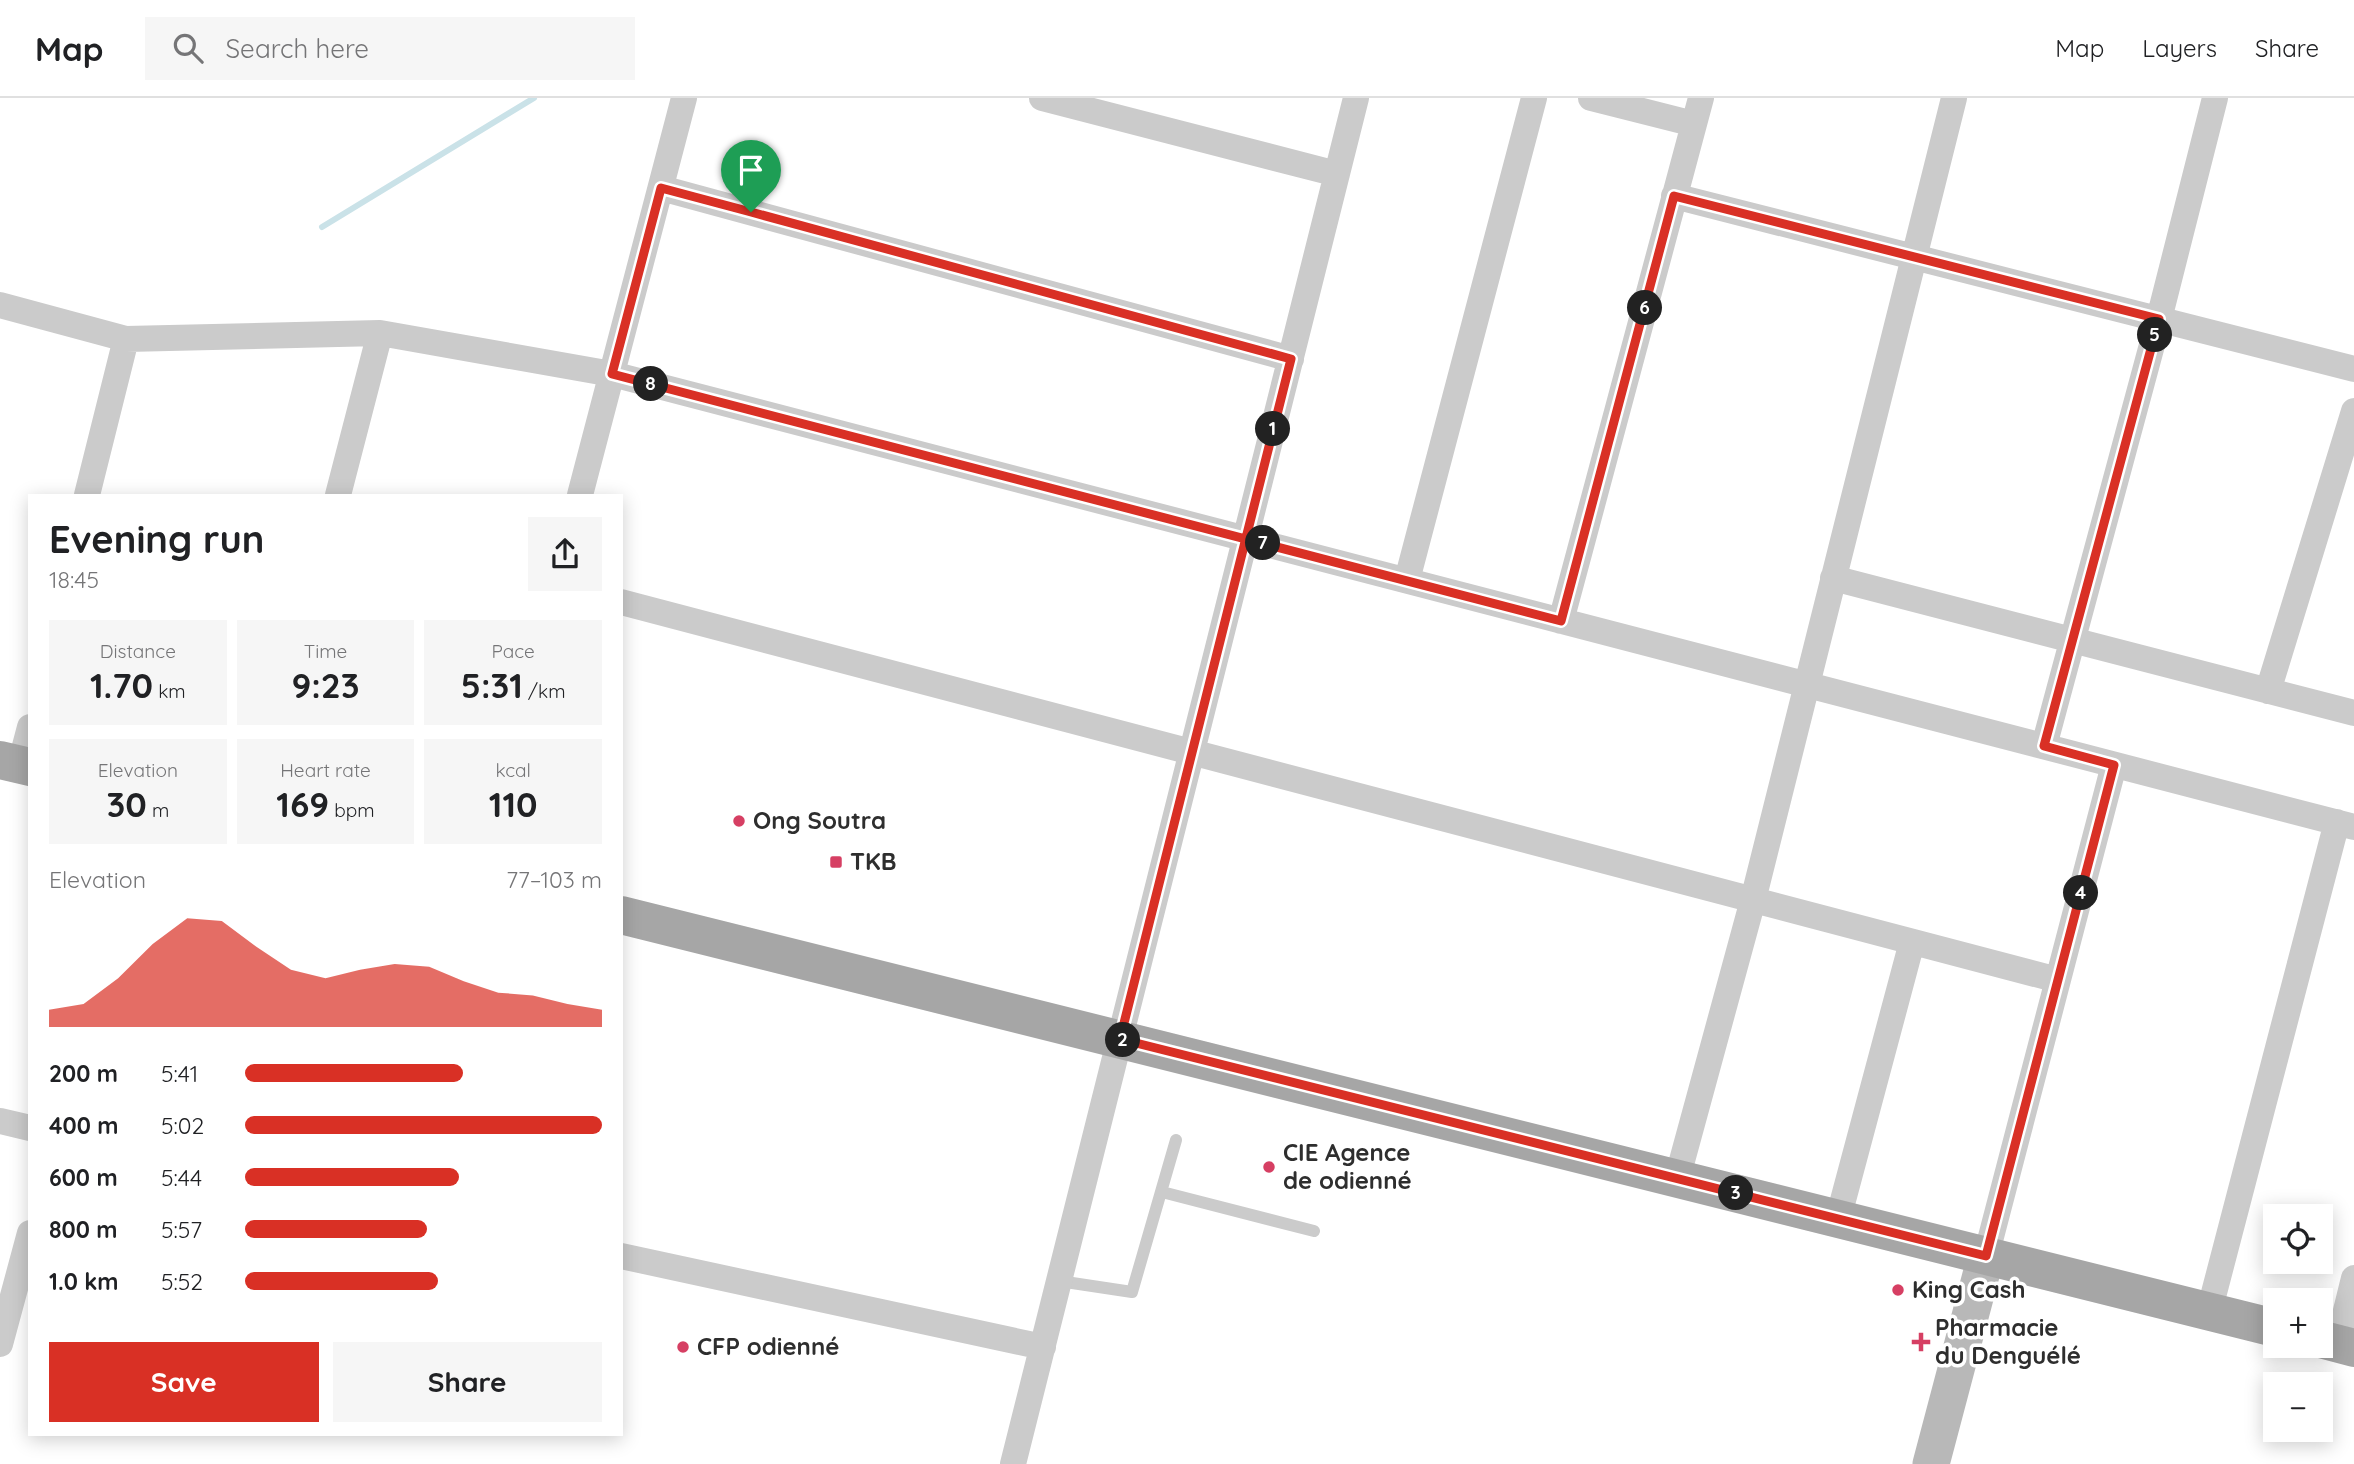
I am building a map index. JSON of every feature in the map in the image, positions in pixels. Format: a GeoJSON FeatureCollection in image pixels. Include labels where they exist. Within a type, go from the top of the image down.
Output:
{"type":"FeatureCollection","features":[{"type":"Feature","properties":{"kind":"main road"},"geometry":{"type":"LineString","coordinates":[[623,915],[2263,1325]]}},
{"type":"Feature","properties":{"kind":"street"},"geometry":{"type":"LineString","coordinates":[[580,494],[684,98]]}},
{"type":"Feature","properties":{"kind":"street"},"geometry":{"type":"LineString","coordinates":[[1042,98],[1337,174]]}},
{"type":"Feature","properties":{"kind":"street"},"geometry":{"type":"LineString","coordinates":[[1013,1464],[1356,98]]}},
{"type":"Feature","properties":{"kind":"street"},"geometry":{"type":"LineString","coordinates":[[1407,580],[1534,98]]}},
{"type":"Feature","properties":{"kind":"street"},"geometry":{"type":"LineString","coordinates":[[1591,98],[1694,124]]}},
{"type":"Feature","properties":{"kind":"street"},"geometry":{"type":"LineString","coordinates":[[1561,621],[1701,98]]}},
{"type":"Feature","properties":{"kind":"street"},"geometry":{"type":"LineString","coordinates":[[1677,1178],[1753,900],[1954,98]]}},
{"type":"Feature","properties":{"kind":"street"},"geometry":{"type":"LineString","coordinates":[[2044,746],[2159,319],[2215,98]]}},
{"type":"Feature","properties":{"kind":"street"},"geometry":{"type":"LineString","coordinates":[[661,188],[1291,359]]}},
{"type":"Feature","properties":{"kind":"street"},"geometry":{"type":"LineString","coordinates":[[1674,196],[2354,369]]}},
{"type":"Feature","properties":{"kind":"street"},"geometry":{"type":"LineString","coordinates":[[0,305],[126,339],[380,333],[612,374],[2346,825],[2210,1312]]}},
{"type":"Feature","properties":{"kind":"street"},"geometry":{"type":"LineString","coordinates":[[338,494],[380,333]]}},
{"type":"Feature","properties":{"kind":"street"},"geometry":{"type":"LineString","coordinates":[[88,494],[126,339]]}},
{"type":"Feature","properties":{"kind":"street"},"geometry":{"type":"LineString","coordinates":[[2269,691],[2347,461],[2354,411]]}},
{"type":"Feature","properties":{"kind":"street"},"geometry":{"type":"LineString","coordinates":[[1833,578],[2354,713]]}},
{"type":"Feature","properties":{"kind":"street"},"geometry":{"type":"LineString","coordinates":[[623,603],[2058,980]]}},
{"type":"Feature","properties":{"kind":"street"},"geometry":{"type":"LineString","coordinates":[[17,764],[28,733]]}},
{"type":"Feature","properties":{"kind":"street"},"geometry":{"type":"LineString","coordinates":[[1931,1464],[2114,765]]}},
{"type":"Feature","properties":{"kind":"street"},"geometry":{"type":"LineString","coordinates":[[1838,1219],[1912,942]]}},
{"type":"Feature","properties":{"kind":"street"},"geometry":{"type":"LineString","coordinates":[[0,1121],[28,1128]]}},
{"type":"Feature","properties":{"kind":"street"},"geometry":{"type":"LineString","coordinates":[[0,1344],[28,1240]]}},
{"type":"Feature","properties":{"kind":"street"},"geometry":{"type":"LineString","coordinates":[[623,1256],[1042,1347]]}},
{"type":"Feature","properties":{"kind":"street"},"geometry":{"type":"LineString","coordinates":[[2337,1343],[2354,1278]]}},
{"type":"Feature","properties":{"kind":"lane"},"geometry":{"type":"LineString","coordinates":[[1059,1281],[1132,1292],[1176,1140]]}},
{"type":"Feature","properties":{"kind":"lane"},"geometry":{"type":"LineString","coordinates":[[1162,1192],[1314,1231]]}},
{"type":"Feature","properties":{"kind":"waterway"},"geometry":{"type":"LineString","coordinates":[[322,227],[534,98]]}},
{"type":"Feature","properties":{"kind":"place","name":"Ong Soutra"},"geometry":{"type":"Point","coordinates":[739,821]}},
{"type":"Feature","properties":{"kind":"place","name":"TKB"},"geometry":{"type":"Point","coordinates":[836,862]}},
{"type":"Feature","properties":{"kind":"place","name":"CIE Agence de odienné"},"geometry":{"type":"Point","coordinates":[1269,1167]}},
{"type":"Feature","properties":{"kind":"place","name":"King Cash"},"geometry":{"type":"Point","coordinates":[1898,1290]}},
{"type":"Feature","properties":{"kind":"place","name":"Pharmacie du Denguélé"},"geometry":{"type":"Point","coordinates":[1921,1342]}},
{"type":"Feature","properties":{"kind":"place","name":"CFP odienné"},"geometry":{"type":"Point","coordinates":[683,1347]}},
{"type":"Feature","properties":{"kind":"route"},"geometry":{"type":"LineString","coordinates":[[751,212],[661,188],[612,374],[1245,538],[1561,621],[1674,196],[2159,319],[2044,746],[2114,765],[1986,1256],[1120,1039],[1245,538],[1291,359],[751,212]]}}]}
